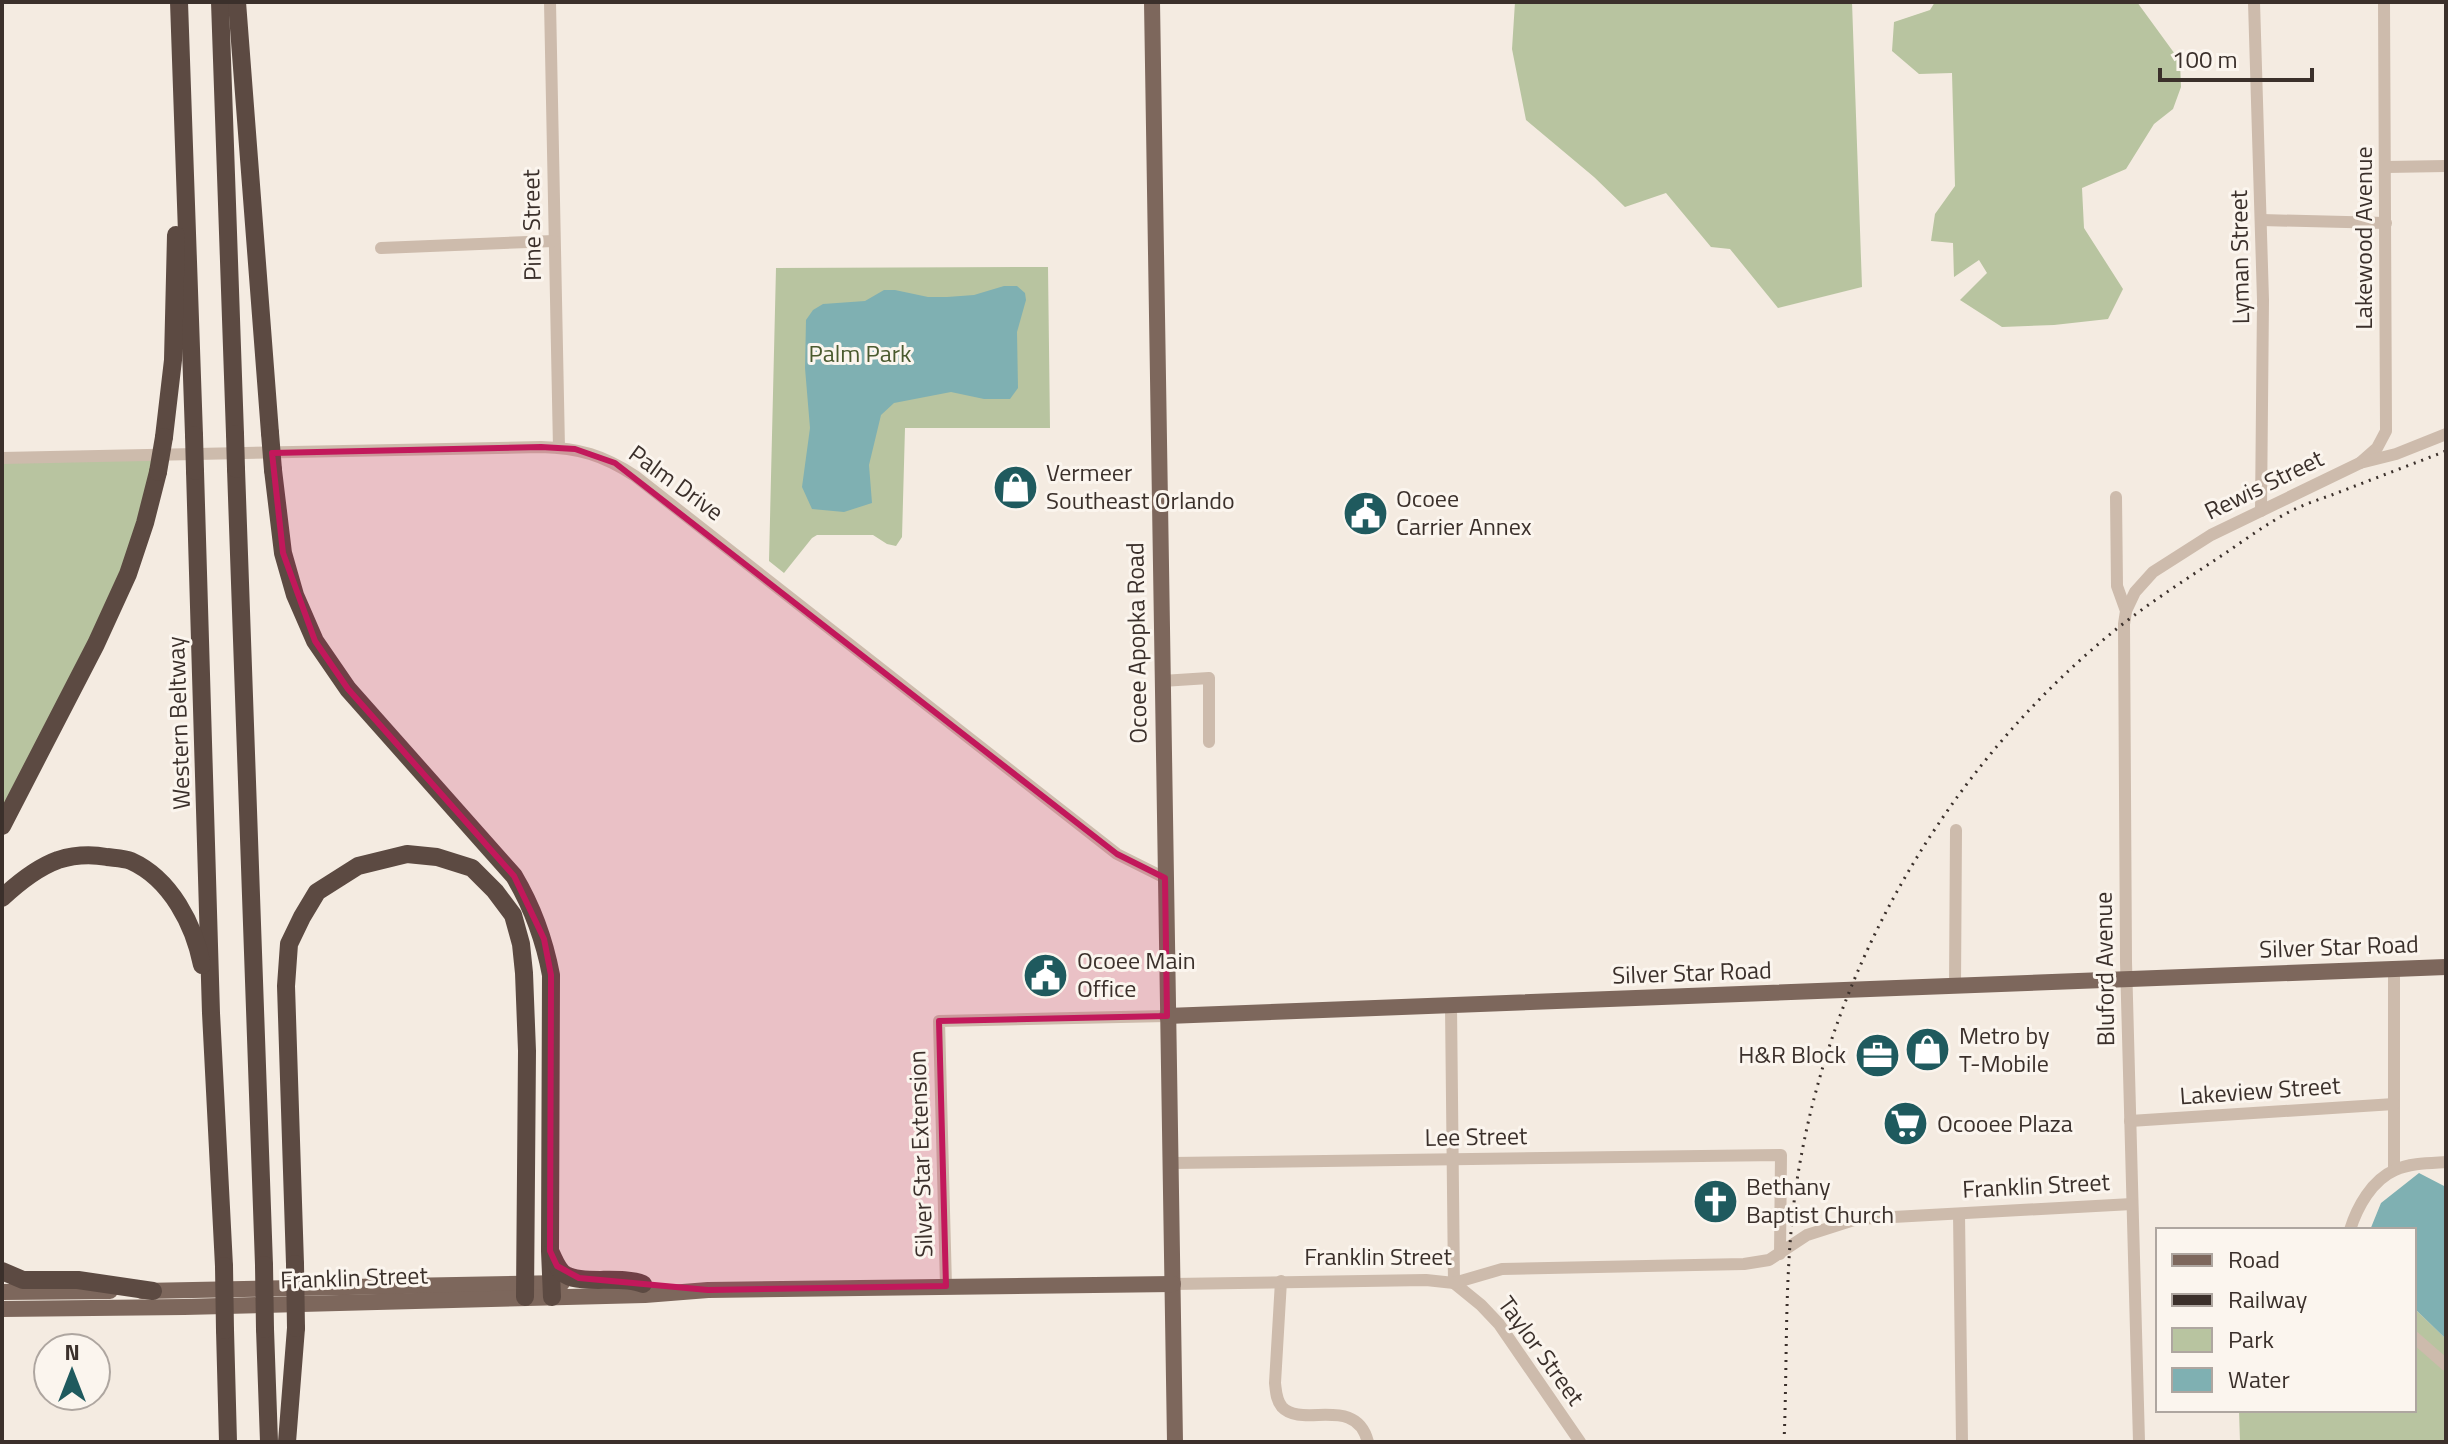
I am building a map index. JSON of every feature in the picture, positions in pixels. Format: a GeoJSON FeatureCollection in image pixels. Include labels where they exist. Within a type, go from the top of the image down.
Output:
{"type":"FeatureCollection","features":[{"type":"Feature","properties":{"kind":"highway","name":"Western Beltway"},"geometry":{"type":"LineString","coordinates":[[179,2],[211,1013],[224,1266],[228,1442]]}},
{"type":"Feature","properties":{"kind":"highway"},"geometry":{"type":"LineString","coordinates":[[220,2],[269,1442]]}},
{"type":"Feature","properties":{"kind":"highway"},"geometry":{"type":"LineString","coordinates":[[237,2],[273,470],[283,553],[295,595],[315,641],[348,689],[514,876],[532,907],[544,939],[551,975],[552,1290]]}},
{"type":"Feature","properties":{"kind":"highway"},"geometry":{"type":"LineString","coordinates":[[2,826],[96,644],[128,574],[158,472],[173,360],[180,48]]}},
{"type":"Feature","properties":{"kind":"highway"},"geometry":{"type":"LineString","coordinates":[[2,898],[22,879],[58,860],[88,854],[130,860],[162,883],[182,909],[198,947],[211,1013]]}},
{"type":"Feature","properties":{"kind":"highway"},"geometry":{"type":"LineString","coordinates":[[287,1442],[296,1328],[286,986],[289,944],[317,892],[358,866],[407,854],[437,857],[472,868],[513,915],[521,944],[525,989],[525,1290]]}},
{"type":"Feature","properties":{"kind":"highway"},"geometry":{"type":"LineString","coordinates":[[550,1251],[557,1266],[566,1275],[632,1279],[643,1284]]}},
{"type":"Feature","properties":{"kind":"highway"},"geometry":{"type":"LineString","coordinates":[[2,1271],[23,1280],[78,1280],[153,1291]]}},
{"type":"Feature","properties":{"kind":"main road","name":"Ocoee Apopka Road"},"geometry":{"type":"LineString","coordinates":[[1152,2],[1175,1442]]}},
{"type":"Feature","properties":{"kind":"main road","name":"Silver Star Road"},"geometry":{"type":"LineString","coordinates":[[1167,1016],[2446,967]]}},
{"type":"Feature","properties":{"kind":"main road","name":"Franklin Street"},"geometry":{"type":"LineString","coordinates":[[552,1290],[643,1284],[708,1290]]}},
{"type":"Feature","properties":{"kind":"main road","name":"Franklin Street"},"geometry":{"type":"LineString","coordinates":[[2,1309],[223,1298],[525,1290],[645,1295],[708,1290],[1173,1284]]}},
{"type":"Feature","properties":{"kind":"main road","name":"Franklin Street"},"geometry":{"type":"LineString","coordinates":[[2,1292],[153,1291],[223,1298]]}},
{"type":"Feature","properties":{"kind":"street","name":"Pine Street"},"geometry":{"type":"LineString","coordinates":[[550,2],[559,448]]}},
{"type":"Feature","properties":{"kind":"street","name":"Lyman Street"},"geometry":{"type":"LineString","coordinates":[[2254,2],[2262,220],[2261,511]]}},
{"type":"Feature","properties":{"kind":"street","name":"Lakewood Avenue"},"geometry":{"type":"LineString","coordinates":[[2360,463],[2377,448],[2386,431],[2384,2]]}},
{"type":"Feature","properties":{"kind":"street"},"geometry":{"type":"LineString","coordinates":[[2386,167],[2446,166]]}},
{"type":"Feature","properties":{"kind":"street"},"geometry":{"type":"LineString","coordinates":[[2262,220],[2386,223]]}},
{"type":"Feature","properties":{"kind":"street"},"geometry":{"type":"LineString","coordinates":[[381,248],[554,241]]}},
{"type":"Feature","properties":{"kind":"street","name":"Rewis Street"},"geometry":{"type":"LineString","coordinates":[[2126,611],[2135,592],[2153,572],[2211,535],[2360,463],[2396,454],[2446,434]]}},
{"type":"Feature","properties":{"kind":"street","name":"Palm Drive"},"geometry":{"type":"LineString","coordinates":[[2,458],[559,448],[595,455],[635,476],[1117,854],[1165,878]]}},
{"type":"Feature","properties":{"kind":"street","name":"Bluford Avenue"},"geometry":{"type":"LineString","coordinates":[[2116,497],[2117,586],[2126,611],[2126,979],[2139,1442]]}},
{"type":"Feature","properties":{"kind":"street"},"geometry":{"type":"LineString","coordinates":[[1162,681],[1209,678],[1209,742]]}},
{"type":"Feature","properties":{"kind":"street"},"geometry":{"type":"LineString","coordinates":[[1955,986],[1956,830]]}},
{"type":"Feature","properties":{"kind":"street"},"geometry":{"type":"LineString","coordinates":[[2394,969],[2394,1170]]}},
{"type":"Feature","properties":{"kind":"street"},"geometry":{"type":"LineString","coordinates":[[1451,1006],[1454,1283]]}},
{"type":"Feature","properties":{"kind":"street","name":"Silver Star Road"},"geometry":{"type":"LineString","coordinates":[[939,1021],[1167,1016]]}},
{"type":"Feature","properties":{"kind":"street","name":"Silver Star Extension"},"geometry":{"type":"LineString","coordinates":[[939,1021],[946,1286]]}},
{"type":"Feature","properties":{"kind":"street","name":"Lakeview Street"},"geometry":{"type":"LineString","coordinates":[[2130,1121],[2394,1104]]}},
{"type":"Feature","properties":{"kind":"street","name":"Lee Street"},"geometry":{"type":"LineString","coordinates":[[1171,1163],[1781,1155],[1780,1254]]}},
{"type":"Feature","properties":{"kind":"street"},"geometry":{"type":"LineString","coordinates":[[2351,1228],[2356,1210],[2372,1188],[2394,1170],[2446,1162]]}},
{"type":"Feature","properties":{"kind":"street","name":"Franklin Street"},"geometry":{"type":"LineString","coordinates":[[1173,1284],[1426,1280],[1454,1283],[1502,1269],[1744,1264],[1769,1260],[1807,1235],[1857,1219],[2132,1204]]}},
{"type":"Feature","properties":{"kind":"street"},"geometry":{"type":"LineString","coordinates":[[1959,1214],[1962,1442]]}},
{"type":"Feature","properties":{"kind":"street"},"geometry":{"type":"LineString","coordinates":[[1281,1281],[1275,1383],[1282,1407],[1291,1413],[1344,1416],[1359,1423],[1368,1442]]}},
{"type":"Feature","properties":{"kind":"street","name":"Taylor Street"},"geometry":{"type":"LineString","coordinates":[[1454,1283],[1499,1324],[1580,1442]]}},
{"type":"Feature","properties":{"kind":"street"},"geometry":{"type":"LineString","coordinates":[[2416,1339],[2446,1365]]}},
{"type":"Feature","properties":{"kind":"highlighted area"},"geometry":{"type":"Polygon","coordinates":[[[541,447],[575,449],[615,463],[1117,854],[1165,878],[1167,1016],[939,1021],[946,1286],[708,1290],[579,1278],[557,1266],[550,1251],[551,975],[544,939],[514,876],[348,689],[315,641],[283,553],[272,453],[541,447]]]}},
{"type":"Feature","properties":{"kind":"green space"},"geometry":{"type":"Polygon","coordinates":[[[1515,2],[1852,2],[1862,287],[1778,308],[1730,249],[1711,247],[1666,193],[1625,207],[1526,120],[1512,49],[1515,2]]]}},
{"type":"Feature","properties":{"kind":"green space"},"geometry":{"type":"Polygon","coordinates":[[[1935,2],[2137,2],[2180,61],[2181,87],[2173,109],[2154,124],[2126,169],[2082,188],[2084,228],[2123,289],[2108,319],[2002,327],[1960,300],[1987,273],[1979,260],[1954,277],[1953,243],[1931,241],[1935,214],[1955,186],[1952,73],[1919,74],[1892,51],[1894,22],[1930,10],[1935,2]]]}},
{"type":"Feature","properties":{"kind":"green space","name":"Palm Park"},"geometry":{"type":"Polygon","coordinates":[[[1048,267],[1050,428],[905,428],[902,537],[896,546],[873,535],[817,535],[784,573],[769,561],[776,268],[1048,267]]]}},
{"type":"Feature","properties":{"kind":"green space"},"geometry":{"type":"Polygon","coordinates":[[[161,453],[128,574],[2,830],[2,458],[161,453]]]}},
{"type":"Feature","properties":{"kind":"green space"},"geometry":{"type":"Polygon","coordinates":[[[2416,1310],[2446,1339],[2446,1442],[2240,1442],[2239,1412],[2416,1412],[2416,1310]]]}},
{"type":"Feature","properties":{"kind":"water"},"geometry":{"type":"Polygon","coordinates":[[[1004,286],[1017,286],[1025,293],[1026,300],[1017,332],[1018,388],[1010,399],[984,399],[951,392],[894,403],[881,415],[869,465],[872,503],[844,512],[812,509],[802,487],[810,428],[805,368],[806,320],[813,310],[823,304],[865,301],[884,290],[947,297],[974,295],[1004,286]]]}},
{"type":"Feature","properties":{"kind":"water"},"geometry":{"type":"Polygon","coordinates":[[[2419,1173],[2446,1187],[2446,1339],[2416,1310],[2416,1228],[2371,1228],[2381,1203],[2419,1173]]]}},
{"type":"Feature","properties":{"kind":"railway"},"geometry":{"type":"LineString","coordinates":[[1784,1442],[1791,1228],[1801,1157],[1818,1083],[1842,1011],[1872,941],[1907,874],[1948,809],[1995,749],[2046,693],[2102,641],[2144,608],[2289,512],[2446,451]]}},
{"type":"Feature","properties":{"kind":"place","name":"Vermeer Southeast Orlando"},"geometry":{"type":"Point","coordinates":[1015,487]}},
{"type":"Feature","properties":{"kind":"place","name":"Ocoee Carrier Annex"},"geometry":{"type":"Point","coordinates":[1365,513]}},
{"type":"Feature","properties":{"kind":"place","name":"Ocoee Main Office"},"geometry":{"type":"Point","coordinates":[1046,975]}},
{"type":"Feature","properties":{"kind":"place","name":"Metro by T-Mobile"},"geometry":{"type":"Point","coordinates":[1928,1050]}},
{"type":"Feature","properties":{"kind":"place","name":"H&R Block"},"geometry":{"type":"Point","coordinates":[1877,1055]}},
{"type":"Feature","properties":{"kind":"place","name":"Ocooee Plaza"},"geometry":{"type":"Point","coordinates":[1906,1124]}},
{"type":"Feature","properties":{"kind":"place","name":"Bethany Baptist Church"},"geometry":{"type":"Point","coordinates":[1715,1201]}}]}
